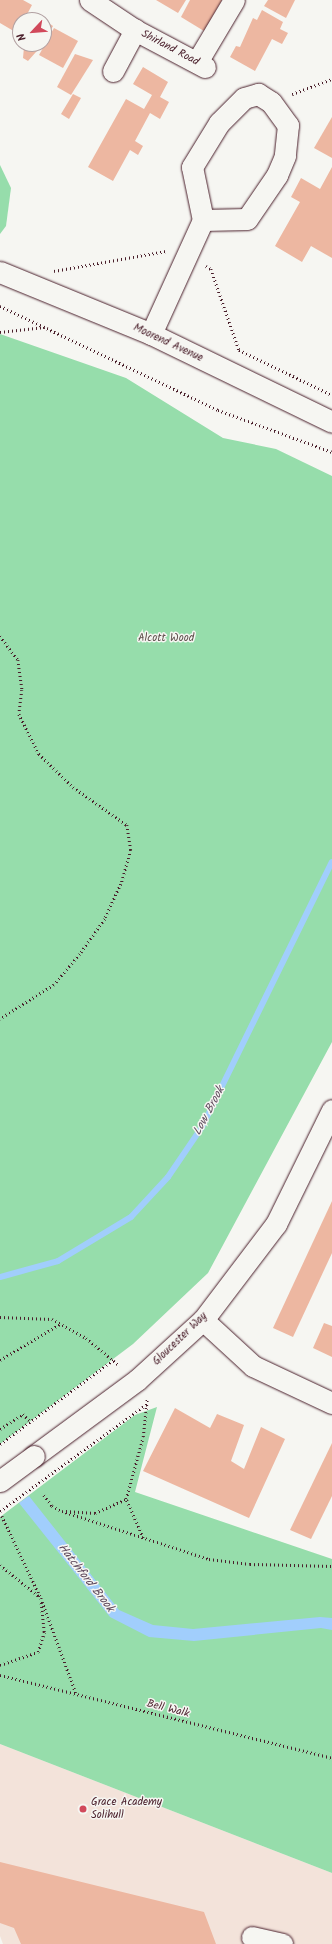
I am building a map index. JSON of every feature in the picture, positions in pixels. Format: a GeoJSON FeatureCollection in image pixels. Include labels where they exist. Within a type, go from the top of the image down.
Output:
{"type":"FeatureCollection","features":[{"type":"Feature","properties":{"kind":"street","name":"Shirland Road"},"geometry":{"type":"LineString","coordinates":[[90,0],[135,30],[201,64],[234,0]]}},
{"type":"Feature","properties":{"kind":"street","name":"Shirland Road"},"geometry":{"type":"LineString","coordinates":[[113,72],[135,30]]}},
{"type":"Feature","properties":{"kind":"street"},"geometry":{"type":"LineString","coordinates":[[151,334],[203,220],[192,167],[219,124],[244,98],[258,94],[271,102],[288,125],[285,156],[277,175],[247,219],[203,220]]}},
{"type":"Feature","properties":{"kind":"street","name":"Moorend Avenue"},"geometry":{"type":"LineString","coordinates":[[0,272],[151,334],[332,422]]}},
{"type":"Feature","properties":{"kind":"street","name":"Gloucester Way"},"geometry":{"type":"LineString","coordinates":[[0,1481],[137,1380],[202,1320],[276,1224],[332,1110]]}},
{"type":"Feature","properties":{"kind":"street"},"geometry":{"type":"LineString","coordinates":[[202,1320],[253,1366],[332,1403]]}},
{"type":"Feature","properties":{"kind":"street"},"geometry":{"type":"LineString","coordinates":[[252,1937],[282,1944]]}},
{"type":"Feature","properties":{"kind":"path"},"geometry":{"type":"LineString","coordinates":[[271,102],[332,79]]}},
{"type":"Feature","properties":{"kind":"path"},"geometry":{"type":"LineString","coordinates":[[48,272],[167,251],[186,257],[211,268],[239,350],[332,396]]}},
{"type":"Feature","properties":{"kind":"path"},"geometry":{"type":"LineString","coordinates":[[0,306],[47,327],[218,410],[332,452]]}},
{"type":"Feature","properties":{"kind":"path"},"geometry":{"type":"LineString","coordinates":[[0,332],[47,327]]}},
{"type":"Feature","properties":{"kind":"path"},"geometry":{"type":"LineString","coordinates":[[0,636],[18,660],[22,690],[19,714],[39,754],[73,787],[127,825],[131,850],[121,884],[105,919],[80,954],[54,985],[0,1019]]}},
{"type":"Feature","properties":{"kind":"path"},"geometry":{"type":"LineString","coordinates":[[0,1317],[52,1319],[86,1338],[137,1380]]}},
{"type":"Feature","properties":{"kind":"path"},"geometry":{"type":"LineString","coordinates":[[0,1360],[60,1324]]}},
{"type":"Feature","properties":{"kind":"path"},"geometry":{"type":"LineString","coordinates":[[0,1444],[113,1360]]}},
{"type":"Feature","properties":{"kind":"path"},"geometry":{"type":"LineString","coordinates":[[0,1511],[149,1402],[143,1437],[126,1499],[143,1538]]}},
{"type":"Feature","properties":{"kind":"path"},"geometry":{"type":"LineString","coordinates":[[0,1429],[23,1414],[30,1422]]}},
{"type":"Feature","properties":{"kind":"path"},"geometry":{"type":"LineString","coordinates":[[44,1495],[52,1506],[62,1511],[210,1559],[250,1564],[332,1566]]}},
{"type":"Feature","properties":{"kind":"path"},"geometry":{"type":"LineString","coordinates":[[62,1511],[95,1513],[126,1499]]}},
{"type":"Feature","properties":{"kind":"path"},"geometry":{"type":"LineString","coordinates":[[2,1516],[41,1598],[76,1694]]}},
{"type":"Feature","properties":{"kind":"path"},"geometry":{"type":"LineString","coordinates":[[0,1523],[4,1520]]}},
{"type":"Feature","properties":{"kind":"path"},"geometry":{"type":"LineString","coordinates":[[0,1565],[41,1598],[44,1632],[38,1652],[0,1665]]}},
{"type":"Feature","properties":{"kind":"path","name":"Bell Walk"},"geometry":{"type":"LineString","coordinates":[[0,1675],[332,1758]]}},
{"type":"Feature","properties":{"kind":"shaded area","name":"Grace Academy Solihull"},"geometry":{"type":"Polygon","coordinates":[[[0,1744],[332,1873],[332,1944],[3,1944],[0,1936],[0,1744]]]}},
{"type":"Feature","properties":{"kind":"green space"},"geometry":{"type":"Polygon","coordinates":[[[0,165],[11,188],[6,226],[0,234],[0,165]]]}},
{"type":"Feature","properties":{"kind":"green space","name":"Alcott Wood"},"geometry":{"type":"Polygon","coordinates":[[[0,334],[126,378],[223,438],[276,449],[332,476],[332,1042],[208,1273],[133,1344],[0,1444],[0,334]]]}},
{"type":"Feature","properties":{"kind":"green space"},"geometry":{"type":"Polygon","coordinates":[[[157,1407],[135,1492],[332,1559],[332,1873],[0,1744],[0,1517],[135,1415],[157,1407]]]}},
{"type":"Feature","properties":{"kind":"water","name":"Hatchford Brook"},"geometry":{"type":"Polygon","coordinates":[[[29,1496],[119,1610],[153,1625],[193,1629],[320,1617],[332,1618],[332,1630],[321,1628],[194,1641],[149,1637],[110,1617],[19,1503],[29,1496]]]}},
{"type":"Feature","properties":{"kind":"building"},"geometry":{"type":"Polygon","coordinates":[[[0,0],[23,0],[32,5],[28,12],[12,12],[12,30],[0,23],[0,0]]]}},
{"type":"Feature","properties":{"kind":"building"},"geometry":{"type":"Polygon","coordinates":[[[156,0],[186,0],[178,13],[156,0]]]}},
{"type":"Feature","properties":{"kind":"building"},"geometry":{"type":"Polygon","coordinates":[[[190,0],[222,0],[204,31],[181,17],[190,0]]]}},
{"type":"Feature","properties":{"kind":"building"},"geometry":{"type":"Polygon","coordinates":[[[268,0],[295,0],[286,18],[264,6],[268,0]]]}},
{"type":"Feature","properties":{"kind":"building"},"geometry":{"type":"Polygon","coordinates":[[[262,10],[283,22],[280,29],[288,33],[282,44],[272,39],[255,71],[230,57],[236,46],[240,47],[253,18],[257,20],[262,10]]]}},
{"type":"Feature","properties":{"kind":"building"},"geometry":{"type":"Polygon","coordinates":[[[54,28],[78,41],[63,68],[39,55],[41,52],[52,52],[52,32],[54,28]]]}},
{"type":"Feature","properties":{"kind":"building"},"geometry":{"type":"Polygon","coordinates":[[[24,52],[36,52],[28,61],[23,58],[24,52]]]}},
{"type":"Feature","properties":{"kind":"building"},"geometry":{"type":"Polygon","coordinates":[[[75,54],[93,60],[71,95],[57,87],[75,54]]]}},
{"type":"Feature","properties":{"kind":"building"},"geometry":{"type":"Polygon","coordinates":[[[143,67],[168,82],[160,97],[169,102],[160,119],[150,113],[135,141],[143,146],[138,155],[130,150],[113,181],[88,167],[126,99],[144,109],[152,95],[133,84],[143,67]]]}},
{"type":"Feature","properties":{"kind":"building"},"geometry":{"type":"Polygon","coordinates":[[[73,94],[81,98],[69,119],[61,114],[73,94]]]}},
{"type":"Feature","properties":{"kind":"building"},"geometry":{"type":"Polygon","coordinates":[[[332,117],[332,158],[314,148],[332,117]]]}},
{"type":"Feature","properties":{"kind":"building"},"geometry":{"type":"Polygon","coordinates":[[[332,167],[332,258],[311,246],[302,262],[275,246],[300,202],[291,197],[301,178],[320,189],[332,167]]]}},
{"type":"Feature","properties":{"kind":"building"},"geometry":{"type":"Polygon","coordinates":[[[332,1201],[332,1253],[293,1337],[273,1328],[332,1201]]]}},
{"type":"Feature","properties":{"kind":"building"},"geometry":{"type":"Polygon","coordinates":[[[324,1323],[332,1326],[332,1357],[313,1348],[324,1323]]]}},
{"type":"Feature","properties":{"kind":"building"},"geometry":{"type":"Polygon","coordinates":[[[175,1408],[210,1428],[217,1414],[244,1425],[231,1461],[244,1469],[261,1427],[285,1439],[249,1518],[143,1471],[175,1408]]]}},
{"type":"Feature","properties":{"kind":"building"},"geometry":{"type":"Polygon","coordinates":[[[332,1443],[332,1496],[311,1539],[290,1530],[332,1443]]]}},
{"type":"Feature","properties":{"kind":"building"},"geometry":{"type":"Polygon","coordinates":[[[0,1862],[204,1912],[216,1944],[21,1944],[14,1928],[0,1923],[0,1862]]]}},
{"type":"Feature","properties":{"kind":"waterway","name":"Low Brook"},"geometry":{"type":"LineString","coordinates":[[0,1277],[58,1261],[131,1217],[168,1177],[202,1127],[332,862]]}},
{"type":"Feature","properties":{"kind":"place","name":"Grace Academy Solihull"},"geometry":{"type":"Point","coordinates":[83,1809]}}]}
